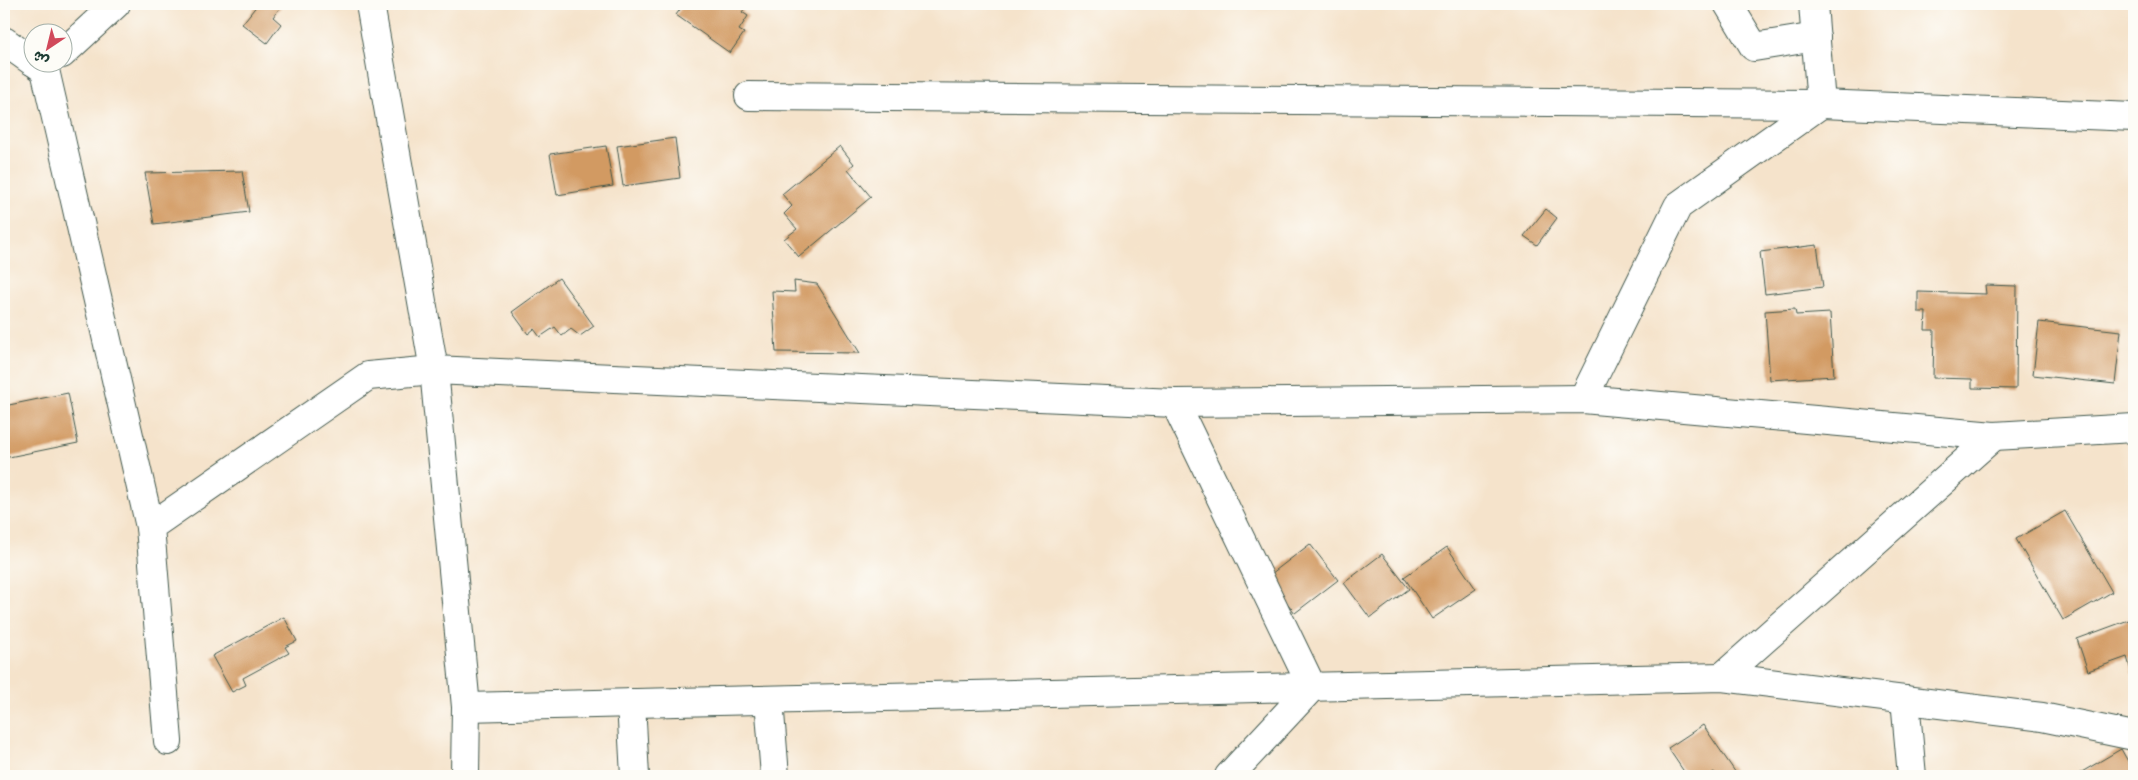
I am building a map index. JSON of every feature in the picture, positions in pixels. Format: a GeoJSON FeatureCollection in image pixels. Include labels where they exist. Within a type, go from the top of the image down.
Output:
{"type":"FeatureCollection","features":[{"type":"Feature","properties":{"kind":"street"},"geometry":{"type":"LineString","coordinates":[[72,40],[116,4]]}},
{"type":"Feature","properties":{"kind":"street"},"geometry":{"type":"LineString","coordinates":[[370,4],[434,370],[466,708],[465,776]]}},
{"type":"Feature","properties":{"kind":"street"},"geometry":{"type":"LineString","coordinates":[[1728,4],[1754,47],[1816,37]]}},
{"type":"Feature","properties":{"kind":"street"},"geometry":{"type":"LineString","coordinates":[[1813,4],[1821,104]]}},
{"type":"Feature","properties":{"kind":"street"},"geometry":{"type":"LineString","coordinates":[[4,41],[22,50]]}},
{"type":"Feature","properties":{"kind":"street"},"geometry":{"type":"LineString","coordinates":[[48,72],[150,527],[168,741]]}},
{"type":"Feature","properties":{"kind":"street"},"geometry":{"type":"LineString","coordinates":[[749,96],[1821,104],[2134,117]]}},
{"type":"Feature","properties":{"kind":"street"},"geometry":{"type":"LineString","coordinates":[[1582,399],[1678,206],[1821,104]]}},
{"type":"Feature","properties":{"kind":"street"},"geometry":{"type":"LineString","coordinates":[[150,527],[368,376],[434,370],[1175,403],[1582,399],[1994,436],[2134,428]]}},
{"type":"Feature","properties":{"kind":"street"},"geometry":{"type":"LineString","coordinates":[[1175,403],[1312,687]]}},
{"type":"Feature","properties":{"kind":"street"},"geometry":{"type":"LineString","coordinates":[[1722,677],[1994,436]]}},
{"type":"Feature","properties":{"kind":"street"},"geometry":{"type":"LineString","coordinates":[[466,708],[1722,677],[2042,717],[2134,736]]}},
{"type":"Feature","properties":{"kind":"street"},"geometry":{"type":"LineString","coordinates":[[1229,776],[1312,687]]}},
{"type":"Feature","properties":{"kind":"street"},"geometry":{"type":"LineString","coordinates":[[769,700],[775,776]]}},
{"type":"Feature","properties":{"kind":"street"},"geometry":{"type":"LineString","coordinates":[[1905,700],[1912,776]]}},
{"type":"Feature","properties":{"kind":"street"},"geometry":{"type":"LineString","coordinates":[[631,703],[635,776]]}},
{"type":"Feature","properties":{"kind":"building"},"geometry":{"type":"Polygon","coordinates":[[[258,4],[283,4],[273,17],[281,24],[267,43],[242,24],[258,4]]]}},
{"type":"Feature","properties":{"kind":"building"},"geometry":{"type":"Polygon","coordinates":[[[684,4],[708,4],[711,6],[713,4],[748,4],[742,12],[748,16],[739,30],[744,33],[730,53],[676,15],[684,4]]]}},
{"type":"Feature","properties":{"kind":"building"},"geometry":{"type":"Polygon","coordinates":[[[675,138],[680,178],[623,186],[617,146],[675,138]]]}},
{"type":"Feature","properties":{"kind":"building"},"geometry":{"type":"Polygon","coordinates":[[[606,146],[613,186],[557,195],[550,154],[606,146]]]}},
{"type":"Feature","properties":{"kind":"building"},"geometry":{"type":"Polygon","coordinates":[[[840,146],[854,164],[848,169],[871,197],[799,257],[784,239],[797,229],[784,214],[792,206],[782,194],[840,146]]]}},
{"type":"Feature","properties":{"kind":"building"},"geometry":{"type":"Polygon","coordinates":[[[242,171],[249,212],[154,224],[145,173],[242,171]]]}},
{"type":"Feature","properties":{"kind":"building"},"geometry":{"type":"Polygon","coordinates":[[[1546,209],[1557,218],[1537,245],[1524,236],[1546,209]]]}},
{"type":"Feature","properties":{"kind":"building"},"geometry":{"type":"Polygon","coordinates":[[[1817,245],[1823,287],[1765,294],[1760,252],[1817,245]]]}},
{"type":"Feature","properties":{"kind":"building"},"geometry":{"type":"Polygon","coordinates":[[[559,278],[594,326],[580,336],[571,329],[562,336],[555,327],[540,337],[534,329],[528,334],[512,312],[559,278]]]}},
{"type":"Feature","properties":{"kind":"building"},"geometry":{"type":"Polygon","coordinates":[[[794,281],[817,284],[860,353],[776,352],[772,291],[795,292],[794,281]]]}},
{"type":"Feature","properties":{"kind":"building"},"geometry":{"type":"Polygon","coordinates":[[[1985,285],[2017,286],[2016,389],[1972,388],[1972,379],[1933,378],[1934,330],[1925,330],[1926,312],[1918,312],[1918,292],[1986,294],[1985,285]]]}},
{"type":"Feature","properties":{"kind":"building"},"geometry":{"type":"Polygon","coordinates":[[[1795,309],[1796,315],[1830,313],[1834,376],[1770,380],[1765,311],[1795,309]]]}},
{"type":"Feature","properties":{"kind":"building"},"geometry":{"type":"Polygon","coordinates":[[[2039,322],[2121,331],[2115,384],[2033,375],[2039,322]]]}},
{"type":"Feature","properties":{"kind":"building"},"geometry":{"type":"Polygon","coordinates":[[[68,393],[78,443],[4,458],[4,406],[68,393]]]}},
{"type":"Feature","properties":{"kind":"building"},"geometry":{"type":"Polygon","coordinates":[[[2065,511],[2112,592],[2063,620],[2016,539],[2065,511]]]}},
{"type":"Feature","properties":{"kind":"building"},"geometry":{"type":"Polygon","coordinates":[[[1310,544],[1338,580],[1295,613],[1267,577],[1310,544]]]}},
{"type":"Feature","properties":{"kind":"building"},"geometry":{"type":"Polygon","coordinates":[[[1447,547],[1476,589],[1432,619],[1404,577],[1447,547]]]}},
{"type":"Feature","properties":{"kind":"building"},"geometry":{"type":"Polygon","coordinates":[[[1382,554],[1409,589],[1370,618],[1344,583],[1382,554]]]}},
{"type":"Feature","properties":{"kind":"building"},"geometry":{"type":"Polygon","coordinates":[[[284,617],[297,641],[285,647],[289,653],[243,678],[246,685],[232,692],[212,656],[284,617]]]}},
{"type":"Feature","properties":{"kind":"building"},"geometry":{"type":"Polygon","coordinates":[[[2134,618],[2134,673],[2132,674],[2127,657],[2088,671],[2077,639],[2134,618]]]}},
{"type":"Feature","properties":{"kind":"building"},"geometry":{"type":"Polygon","coordinates":[[[1703,725],[1738,776],[1717,776],[1714,772],[1708,776],[1687,776],[1668,748],[1703,725]]]}},
{"type":"Feature","properties":{"kind":"building"},"geometry":{"type":"Polygon","coordinates":[[[2121,749],[2134,772],[2134,776],[2075,776],[2121,749]]]}}]}
